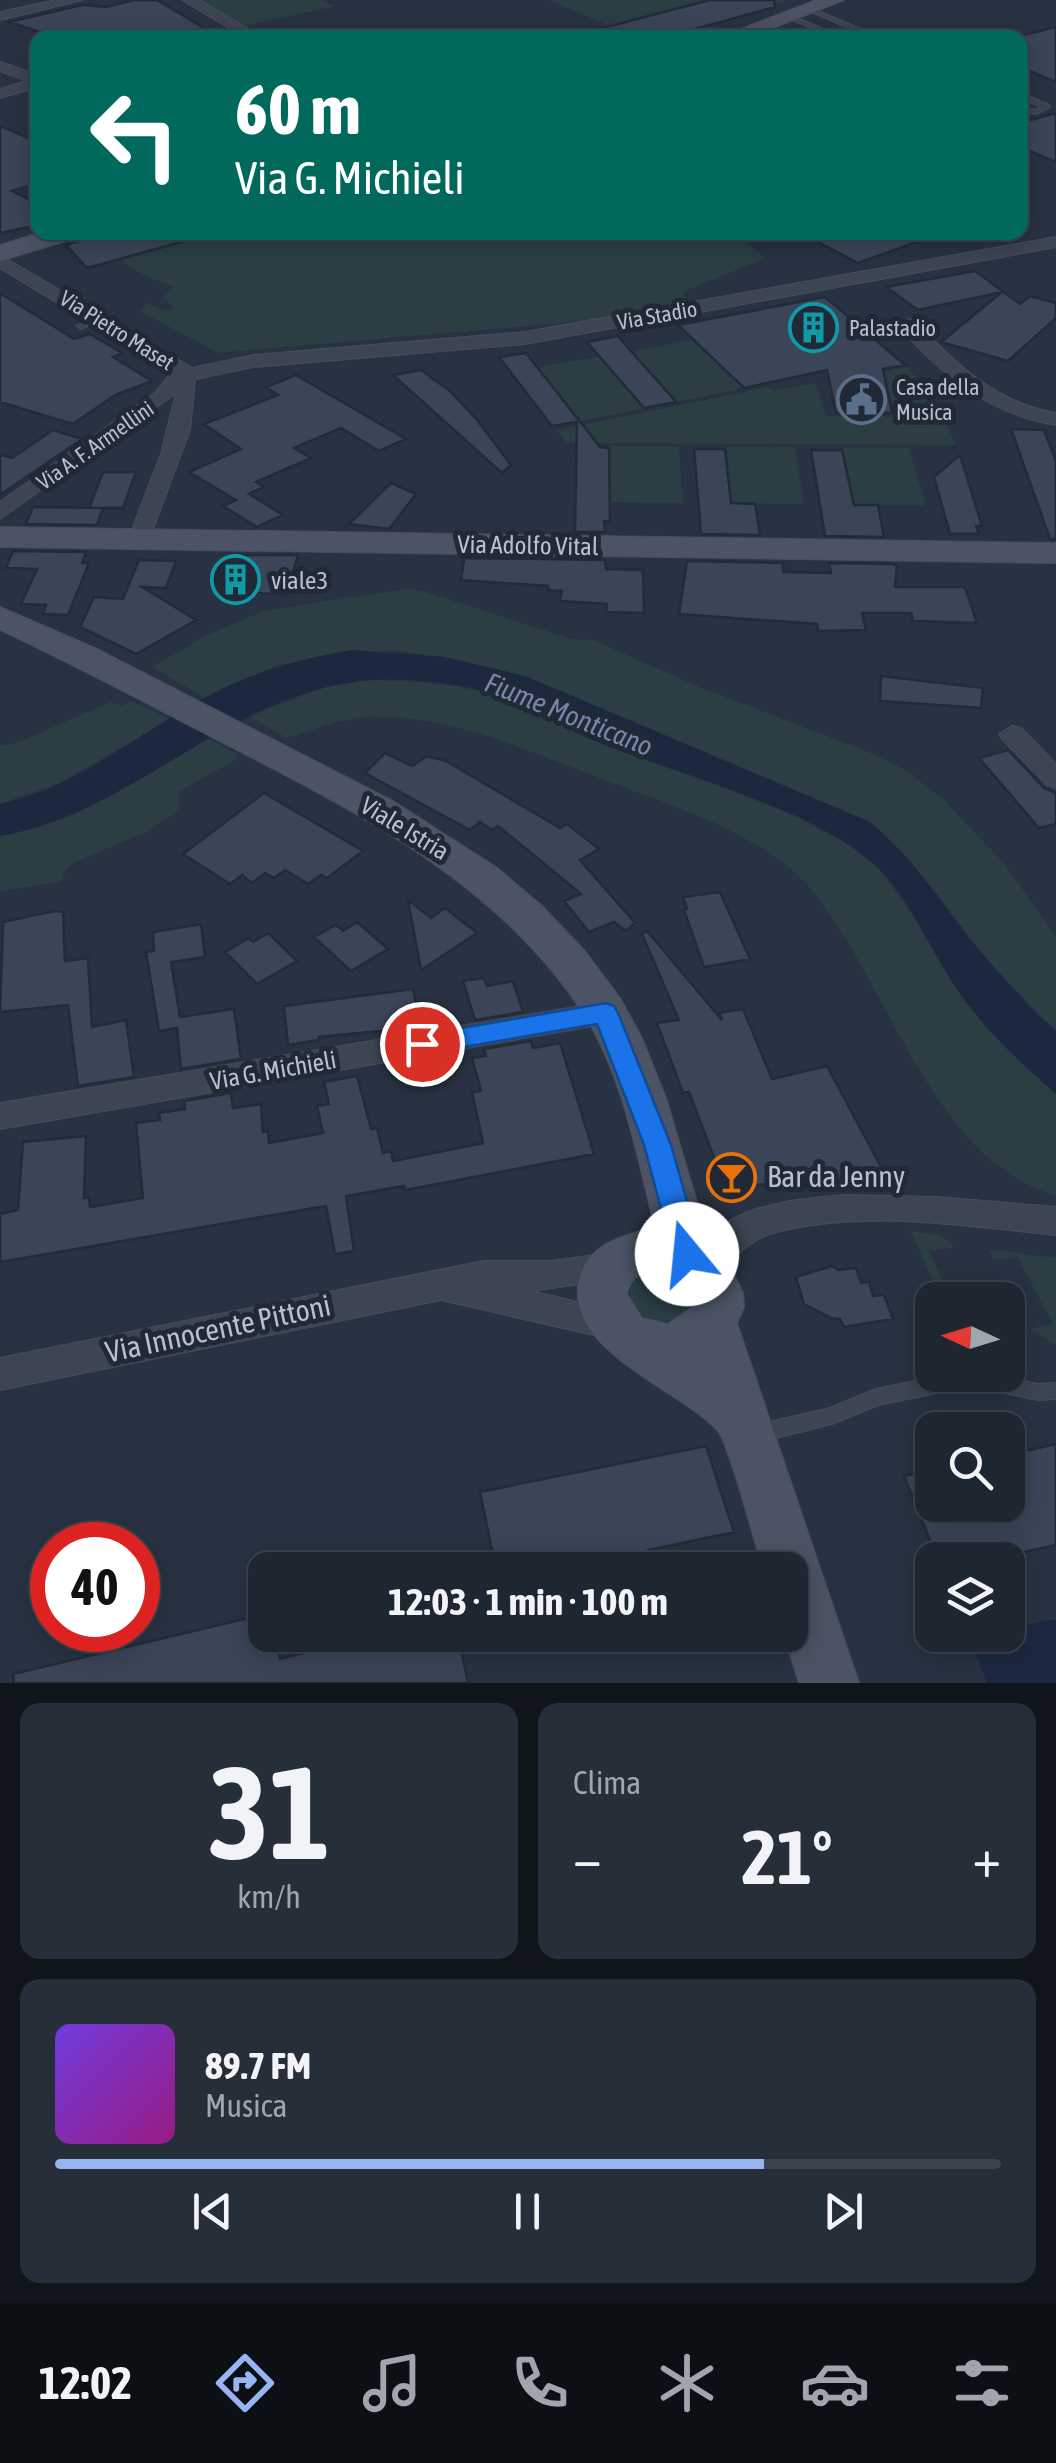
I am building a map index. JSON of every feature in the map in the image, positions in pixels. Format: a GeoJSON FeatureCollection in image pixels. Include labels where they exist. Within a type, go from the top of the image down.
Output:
{"type":"FeatureCollection","features":[{"type":"Feature","properties":{"kind":"street"},"geometry":{"type":"LineString","coordinates":[[0,16],[75,0]]}},
{"type":"Feature","properties":{"kind":"street"},"geometry":{"type":"LineString","coordinates":[[189,0],[243,30]]}},
{"type":"Feature","properties":{"kind":"street"},"geometry":{"type":"LineString","coordinates":[[750,30],[788,16],[809,17],[832,9]]}},
{"type":"Feature","properties":{"kind":"street"},"geometry":{"type":"LineString","coordinates":[[0,66],[30,78]]}},
{"type":"Feature","properties":{"kind":"street"},"geometry":{"type":"LineString","coordinates":[[0,94],[30,84]]}},
{"type":"Feature","properties":{"kind":"street"},"geometry":{"type":"LineString","coordinates":[[0,256],[47,240]]}},
{"type":"Feature","properties":{"kind":"street","name":"Via Stadio"},"geometry":{"type":"LineString","coordinates":[[181,370],[525,338],[1056,242]]}},
{"type":"Feature","properties":{"kind":"street","name":"Via Pietro Maset"},"geometry":{"type":"LineString","coordinates":[[0,256],[181,370],[188,393],[183,414],[139,540]]}},
{"type":"Feature","properties":{"kind":"street"},"geometry":{"type":"LineString","coordinates":[[908,326],[990,400],[1024,415],[1056,419]]}},
{"type":"Feature","properties":{"kind":"street","name":"Via A. F. Armellini"},"geometry":{"type":"LineString","coordinates":[[0,512],[143,412],[172,389],[181,370]]}},
{"type":"Feature","properties":{"kind":"street"},"geometry":{"type":"LineString","coordinates":[[143,412],[163,407],[183,414]]}},
{"type":"Feature","properties":{"kind":"street","name":"Via Adolfo Vital"},"geometry":{"type":"LineString","coordinates":[[0,537],[1056,553]]}},
{"type":"Feature","properties":{"kind":"street","name":"Viale Istria"},"geometry":{"type":"LineString","coordinates":[[0,617],[258,745],[406,827],[482,876],[544,930],[606,1013],[640,1094],[666,1182],[660,1259]]}},
{"type":"Feature","properties":{"kind":"street"},"geometry":{"type":"LineString","coordinates":[[1012,734],[1056,778]]}},
{"type":"Feature","properties":{"kind":"street","name":"Via G. Michieli"},"geometry":{"type":"LineString","coordinates":[[0,1116],[606,1013]]}},
{"type":"Feature","properties":{"kind":"street"},"geometry":{"type":"LineString","coordinates":[[745,1427],[628,1334],[600,1296],[660,1259],[718,1245],[753,1224],[825,1210],[952,1212],[1056,1221]]}},
{"type":"Feature","properties":{"kind":"street"},"geometry":{"type":"LineString","coordinates":[[628,1334],[664,1347],[683,1344],[700,1335],[711,1322],[717,1293],[660,1259]]}},
{"type":"Feature","properties":{"kind":"street","name":"Via Innocente Pittoni"},"geometry":{"type":"LineString","coordinates":[[0,1374],[484,1276],[551,1276],[660,1259]]}},
{"type":"Feature","properties":{"kind":"street","name":"Via Innocente Pittoni"},"geometry":{"type":"LineString","coordinates":[[435,1285],[628,1334]]}},
{"type":"Feature","properties":{"kind":"street"},"geometry":{"type":"LineString","coordinates":[[711,1322],[828,1683]]}},
{"type":"Feature","properties":{"kind":"lane"},"geometry":{"type":"LineString","coordinates":[[832,9],[866,30]]}},
{"type":"Feature","properties":{"kind":"lane"},"geometry":{"type":"LineString","coordinates":[[809,17],[829,30]]}},
{"type":"Feature","properties":{"kind":"lane"},"geometry":{"type":"LineString","coordinates":[[81,326],[100,319]]}},
{"type":"Feature","properties":{"kind":"lane"},"geometry":{"type":"LineString","coordinates":[[745,1427],[832,1416],[876,1397],[971,1378],[1028,1390],[1056,1391]]}},
{"type":"Feature","properties":{"kind":"green space"},"geometry":{"type":"Polygon","coordinates":[[[198,0],[321,0],[335,6],[245,26],[198,0]]]}},
{"type":"Feature","properties":{"kind":"green space"},"geometry":{"type":"Polygon","coordinates":[[[549,0],[790,0],[689,30],[619,30],[549,0]]]}},
{"type":"Feature","properties":{"kind":"green space"},"geometry":{"type":"Polygon","coordinates":[[[108,240],[743,240],[766,258],[685,291],[683,295],[689,301],[608,319],[218,353],[140,311],[148,303],[165,311],[174,308],[161,296],[175,287],[136,271],[103,245],[108,240]]]}},
{"type":"Feature","properties":{"kind":"green space"},"geometry":{"type":"Polygon","coordinates":[[[693,340],[744,388],[676,402],[631,351],[693,340]]]}},
{"type":"Feature","properties":{"kind":"green space"},"geometry":{"type":"Polygon","coordinates":[[[600,356],[644,408],[580,421],[538,367],[600,356]]]}},
{"type":"Feature","properties":{"kind":"green space"},"geometry":{"type":"Polygon","coordinates":[[[907,367],[936,400],[956,445],[566,443],[558,430],[768,387],[773,391],[816,383],[826,416],[897,417],[883,372],[907,367]]]}},
{"type":"Feature","properties":{"kind":"green space"},"geometry":{"type":"Polygon","coordinates":[[[609,446],[679,446],[683,503],[610,502],[609,446]]]}},
{"type":"Feature","properties":{"kind":"green space"},"geometry":{"type":"Polygon","coordinates":[[[725,447],[795,447],[804,504],[731,503],[725,447]]]}},
{"type":"Feature","properties":{"kind":"green space"},"geometry":{"type":"Polygon","coordinates":[[[842,448],[909,448],[926,506],[854,505],[842,448]]]}},
{"type":"Feature","properties":{"kind":"green space"},"geometry":{"type":"Polygon","coordinates":[[[404,589],[423,591],[572,639],[593,640],[904,769],[944,800],[1004,863],[1056,937],[1056,1031],[976,946],[914,866],[870,822],[525,676],[444,657],[391,650],[277,665],[205,698],[152,667],[207,635],[264,611],[404,589]]]}},
{"type":"Feature","properties":{"kind":"green space"},"geometry":{"type":"Polygon","coordinates":[[[365,680],[437,684],[506,698],[795,816],[842,841],[879,868],[955,987],[1009,1051],[1056,1094],[1056,1196],[1014,1177],[978,1148],[947,1112],[821,902],[796,874],[758,846],[673,806],[460,728],[367,717],[287,738],[248,716],[323,688],[365,680]]]}},
{"type":"Feature","properties":{"kind":"green space"},"geometry":{"type":"Polygon","coordinates":[[[130,701],[171,719],[60,783],[0,804],[0,746],[16,743],[111,702],[123,706],[130,701]]]}},
{"type":"Feature","properties":{"kind":"green space"},"geometry":{"type":"Polygon","coordinates":[[[207,738],[237,754],[236,760],[178,792],[180,809],[144,833],[73,863],[65,870],[62,882],[0,891],[0,836],[59,819],[207,738]]]}},
{"type":"Feature","properties":{"kind":"green space"},"geometry":{"type":"Polygon","coordinates":[[[911,1231],[941,1235],[955,1247],[929,1251],[944,1282],[933,1282],[911,1231]]]}},
{"type":"Feature","properties":{"kind":"green space"},"geometry":{"type":"Polygon","coordinates":[[[988,1249],[1056,1258],[1056,1345],[1029,1329],[1053,1324],[1017,1256],[994,1260],[988,1249]]]}},
{"type":"Feature","properties":{"kind":"green space"},"geometry":{"type":"Polygon","coordinates":[[[659,1269],[670,1270],[691,1291],[692,1300],[682,1316],[666,1321],[645,1317],[630,1300],[637,1278],[659,1269]]]}},
{"type":"Feature","properties":{"kind":"water","name":"Fiume Monticano"},"geometry":{"type":"Polygon","coordinates":[[[352,650],[444,657],[525,676],[870,822],[914,866],[976,946],[1056,1031],[1056,1094],[975,1014],[901,895],[879,869],[853,848],[783,810],[590,739],[531,705],[487,691],[393,680],[323,688],[240,721],[84,809],[0,836],[0,804],[81,773],[181,711],[241,680],[295,662],[352,650]]]}},
{"type":"Feature","properties":{"kind":"water"},"geometry":{"type":"Polygon","coordinates":[[[1056,1619],[1056,1683],[987,1683],[975,1652],[1025,1652],[1025,1625],[1056,1619]]]}},
{"type":"Feature","properties":{"kind":"building"},"geometry":{"type":"Polygon","coordinates":[[[134,0],[157,0],[208,30],[34,30],[9,22],[82,5],[106,7],[134,0]]]}},
{"type":"Feature","properties":{"kind":"building"},"geometry":{"type":"Polygon","coordinates":[[[710,0],[774,0],[775,7],[691,30],[595,30],[710,0]]]}},
{"type":"Feature","properties":{"kind":"building"},"geometry":{"type":"Polygon","coordinates":[[[1056,27],[1056,82],[1028,70],[1028,34],[1056,27]]]}},
{"type":"Feature","properties":{"kind":"building"},"geometry":{"type":"Polygon","coordinates":[[[1056,113],[1056,162],[1028,150],[1028,121],[1056,113]]]}},
{"type":"Feature","properties":{"kind":"building"},"geometry":{"type":"Polygon","coordinates":[[[0,126],[30,139],[30,185],[12,191],[30,200],[30,227],[0,233],[0,126]]]}},
{"type":"Feature","properties":{"kind":"building"},"geometry":{"type":"Polygon","coordinates":[[[82,240],[188,240],[87,268],[66,245],[82,240]]]}},
{"type":"Feature","properties":{"kind":"building"},"geometry":{"type":"Polygon","coordinates":[[[814,240],[922,240],[858,263],[814,240]]]}},
{"type":"Feature","properties":{"kind":"building"},"geometry":{"type":"Polygon","coordinates":[[[975,271],[1020,304],[1030,296],[1056,303],[1056,318],[1008,361],[941,342],[1002,292],[918,310],[886,287],[975,271]]]}},
{"type":"Feature","properties":{"kind":"building"},"geometry":{"type":"Polygon","coordinates":[[[0,293],[74,339],[90,334],[122,353],[113,357],[152,381],[115,395],[73,424],[0,402],[0,293]]]}},
{"type":"Feature","properties":{"kind":"building"},"geometry":{"type":"Polygon","coordinates":[[[825,297],[905,365],[883,369],[892,413],[836,413],[827,370],[744,388],[678,325],[825,297]]]}},
{"type":"Feature","properties":{"kind":"building"},"geometry":{"type":"Polygon","coordinates":[[[618,336],[676,402],[644,408],[587,342],[618,336]]]}},
{"type":"Feature","properties":{"kind":"building"},"geometry":{"type":"Polygon","coordinates":[[[526,353],[600,447],[609,448],[610,522],[604,521],[605,532],[575,532],[577,422],[552,426],[499,357],[526,353]]]}},
{"type":"Feature","properties":{"kind":"building"},"geometry":{"type":"Polygon","coordinates":[[[421,370],[450,391],[477,420],[511,465],[502,473],[393,375],[421,370]]]}},
{"type":"Feature","properties":{"kind":"building"},"geometry":{"type":"Polygon","coordinates":[[[296,375],[406,439],[379,451],[341,428],[294,448],[311,458],[256,482],[264,487],[249,494],[283,515],[257,527],[223,506],[236,500],[189,472],[241,449],[204,424],[278,395],[266,387],[296,375]]]}},
{"type":"Feature","properties":{"kind":"building"},"geometry":{"type":"Polygon","coordinates":[[[1011,429],[1044,430],[1056,461],[1056,539],[1050,539],[1011,429]]]}},
{"type":"Feature","properties":{"kind":"building"},"geometry":{"type":"Polygon","coordinates":[[[53,430],[82,439],[0,495],[0,455],[12,458],[53,430]]]}},
{"type":"Feature","properties":{"kind":"building"},"geometry":{"type":"Polygon","coordinates":[[[694,449],[725,449],[731,503],[755,504],[760,535],[701,534],[694,449]]]}},
{"type":"Feature","properties":{"kind":"building"},"geometry":{"type":"Polygon","coordinates":[[[811,450],[842,450],[854,505],[878,505],[884,537],[825,536],[811,450]]]}},
{"type":"Feature","properties":{"kind":"building"},"geometry":{"type":"Polygon","coordinates":[[[960,455],[982,526],[976,526],[979,534],[950,534],[934,477],[960,455]]]}},
{"type":"Feature","properties":{"kind":"building"},"geometry":{"type":"Polygon","coordinates":[[[103,472],[136,472],[123,508],[89,508],[103,472]]]}},
{"type":"Feature","properties":{"kind":"building"},"geometry":{"type":"Polygon","coordinates":[[[391,483],[416,494],[389,529],[349,524],[391,483]]]}},
{"type":"Feature","properties":{"kind":"building"},"geometry":{"type":"Polygon","coordinates":[[[33,507],[103,508],[97,525],[26,524],[33,507]]]}},
{"type":"Feature","properties":{"kind":"building"},"geometry":{"type":"Polygon","coordinates":[[[13,551],[86,552],[82,563],[89,563],[68,615],[43,614],[46,605],[21,604],[37,569],[6,568],[13,551]]]}},
{"type":"Feature","properties":{"kind":"building"},"geometry":{"type":"Polygon","coordinates":[[[243,555],[298,555],[286,595],[228,591],[243,555]]]}},
{"type":"Feature","properties":{"kind":"building"},"geometry":{"type":"Polygon","coordinates":[[[464,558],[605,560],[606,569],[643,570],[644,613],[606,612],[607,604],[560,601],[562,591],[548,590],[548,586],[461,580],[464,558]]]}},
{"type":"Feature","properties":{"kind":"building"},"geometry":{"type":"Polygon","coordinates":[[[139,560],[176,561],[166,588],[142,587],[196,620],[136,654],[80,627],[94,597],[123,599],[139,560]]]}},
{"type":"Feature","properties":{"kind":"building"},"geometry":{"type":"Polygon","coordinates":[[[687,561],[783,563],[783,572],[831,573],[829,563],[893,564],[897,566],[895,587],[965,587],[977,623],[913,621],[911,613],[862,613],[866,630],[818,631],[817,624],[679,614],[687,561]]]}},
{"type":"Feature","properties":{"kind":"building"},"geometry":{"type":"Polygon","coordinates":[[[881,676],[983,688],[981,708],[880,701],[881,676]]]}},
{"type":"Feature","properties":{"kind":"building"},"geometry":{"type":"Polygon","coordinates":[[[1008,750],[1044,788],[1056,793],[1056,824],[1039,828],[979,758],[1008,750]]]}},
{"type":"Feature","properties":{"kind":"building"},"geometry":{"type":"Polygon","coordinates":[[[385,753],[412,766],[427,756],[446,761],[560,828],[567,824],[599,849],[580,860],[635,923],[626,931],[614,922],[589,932],[564,901],[581,894],[498,826],[492,830],[480,822],[470,830],[365,773],[385,753]]]}},
{"type":"Feature","properties":{"kind":"building"},"geometry":{"type":"Polygon","coordinates":[[[264,793],[363,851],[327,878],[321,875],[308,884],[285,870],[274,878],[265,873],[252,883],[242,875],[230,884],[183,854],[264,793]]]}},
{"type":"Feature","properties":{"kind":"building"},"geometry":{"type":"Polygon","coordinates":[[[720,892],[750,959],[704,967],[683,897],[720,892]]]}},
{"type":"Feature","properties":{"kind":"building"},"geometry":{"type":"Polygon","coordinates":[[[408,900],[431,918],[445,908],[477,933],[421,970],[408,900]]]}},
{"type":"Feature","properties":{"kind":"building"},"geometry":{"type":"Polygon","coordinates":[[[63,912],[65,961],[88,958],[92,1027],[126,1020],[134,1077],[78,1086],[68,1005],[0,1012],[3,922],[63,912]]]}},
{"type":"Feature","properties":{"kind":"building"},"geometry":{"type":"Polygon","coordinates":[[[357,922],[388,949],[351,971],[314,937],[336,925],[343,931],[357,922]]]}},
{"type":"Feature","properties":{"kind":"building"},"geometry":{"type":"Polygon","coordinates":[[[201,924],[205,957],[171,962],[180,1017],[234,1009],[241,1059],[181,1069],[177,1028],[159,1031],[146,952],[154,951],[153,932],[201,924]]]}},
{"type":"Feature","properties":{"kind":"building"},"geometry":{"type":"Polygon","coordinates":[[[647,931],[722,1020],[719,1013],[743,1009],[772,1079],[827,1066],[882,1169],[832,1181],[829,1176],[726,1189],[689,1092],[683,1093],[657,1023],[679,1020],[642,934],[647,931]]]}},
{"type":"Feature","properties":{"kind":"building"},"geometry":{"type":"Polygon","coordinates":[[[268,933],[297,961],[257,984],[225,952],[249,938],[253,942],[268,933]]]}},
{"type":"Feature","properties":{"kind":"building"},"geometry":{"type":"Polygon","coordinates":[[[484,978],[487,986],[513,981],[523,1012],[475,1020],[463,981],[484,978]]]}},
{"type":"Feature","properties":{"kind":"building"},"geometry":{"type":"Polygon","coordinates":[[[413,989],[421,1027],[319,1037],[288,1045],[284,1006],[413,989]]]}},
{"type":"Feature","properties":{"kind":"building"},"geometry":{"type":"Polygon","coordinates":[[[531,1041],[533,1048],[560,1043],[594,1154],[406,1190],[404,1186],[346,1196],[354,1251],[335,1254],[326,1206],[0,1262],[0,1214],[18,1210],[23,1142],[86,1136],[84,1198],[89,1197],[90,1207],[143,1198],[136,1123],[160,1120],[159,1113],[185,1109],[184,1101],[231,1093],[233,1108],[261,1104],[263,1132],[268,1131],[269,1143],[323,1133],[317,1106],[329,1104],[324,1082],[357,1076],[371,1129],[377,1128],[383,1153],[391,1151],[393,1161],[483,1143],[472,1092],[481,1091],[472,1058],[486,1056],[484,1049],[531,1041]]]}},
{"type":"Feature","properties":{"kind":"building"},"geometry":{"type":"Polygon","coordinates":[[[832,1266],[838,1270],[856,1268],[861,1283],[869,1282],[873,1296],[884,1295],[893,1319],[844,1327],[840,1319],[804,1304],[796,1277],[832,1266]]]}},
{"type":"Feature","properties":{"kind":"building"},"geometry":{"type":"Polygon","coordinates":[[[1056,1444],[1056,1545],[1025,1552],[1025,1542],[931,1542],[923,1522],[1025,1522],[1025,1451],[1056,1444]]]}},
{"type":"Feature","properties":{"kind":"building"},"geometry":{"type":"Polygon","coordinates":[[[706,1446],[734,1532],[640,1552],[492,1552],[480,1492],[706,1446]]]}},
{"type":"Feature","properties":{"kind":"building"},"geometry":{"type":"Polygon","coordinates":[[[915,1474],[915,1503],[904,1476],[915,1474]]]}},
{"type":"Feature","properties":{"kind":"building"},"geometry":{"type":"Polygon","coordinates":[[[248,1618],[248,1652],[279,1652],[280,1659],[308,1652],[462,1652],[468,1683],[14,1683],[13,1674],[105,1652],[160,1652],[160,1639],[248,1618]]]}},
{"type":"Feature","properties":{"kind":"place","name":"Palastadio"},"geometry":{"type":"Point","coordinates":[814,328]}},
{"type":"Feature","properties":{"kind":"place","name":"Casa della Musica"},"geometry":{"type":"Point","coordinates":[861,400]}},
{"type":"Feature","properties":{"kind":"place","name":"viale3"},"geometry":{"type":"Point","coordinates":[236,580]}},
{"type":"Feature","properties":{"kind":"place","name":"Bar da Jenny"},"geometry":{"type":"Point","coordinates":[732,1177]}},
{"type":"Feature","properties":{"kind":"route"},"geometry":{"type":"LineString","coordinates":[[422,1044],[606,1013],[658,1145],[687,1254]]}}]}
